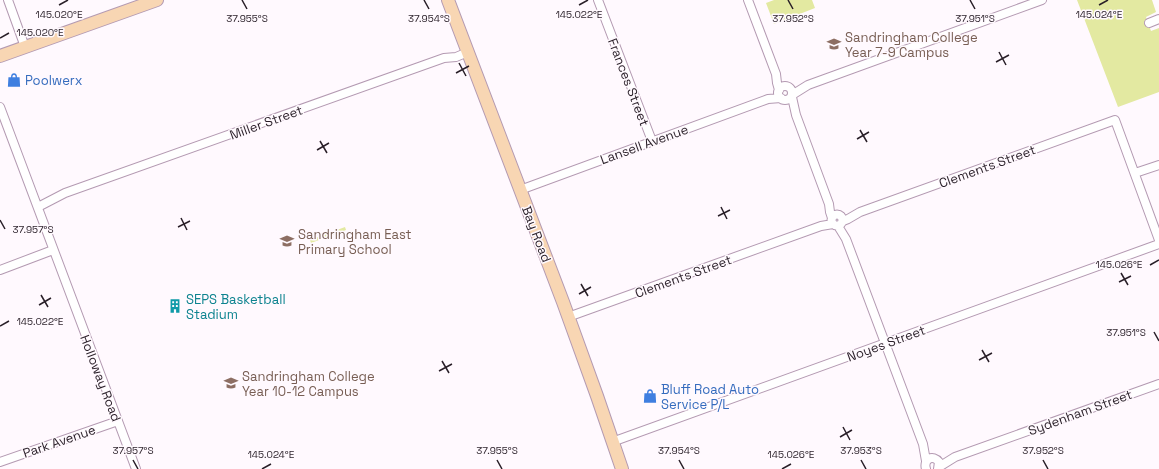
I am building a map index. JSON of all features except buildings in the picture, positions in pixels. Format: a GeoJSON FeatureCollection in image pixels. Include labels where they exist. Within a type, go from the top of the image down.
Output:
{"type":"FeatureCollection","features":[{"type":"Feature","properties":{"kind":"main road"},"geometry":{"type":"LineString","coordinates":[[0,56],[157,0]]}},
{"type":"Feature","properties":{"kind":"main road","name":"Bay Road"},"geometry":{"type":"LineString","coordinates":[[448,0],[598,396],[622,469]]}},
{"type":"Feature","properties":{"kind":"street"},"geometry":{"type":"LineString","coordinates":[[8,0],[24,47]]}},
{"type":"Feature","properties":{"kind":"street","name":"Frances Street"},"geometry":{"type":"LineString","coordinates":[[598,0],[652,141]]}},
{"type":"Feature","properties":{"kind":"street"},"geometry":{"type":"LineString","coordinates":[[748,0],[776,74],[777,83],[786,93],[796,115],[829,204],[830,212],[846,232],[846,239],[923,444],[932,464]]}},
{"type":"Feature","properties":{"kind":"street","name":"Lansell Avenue"},"geometry":{"type":"LineString","coordinates":[[520,190],[1042,0]]}},
{"type":"Feature","properties":{"kind":"street"},"geometry":{"type":"LineString","coordinates":[[1149,23],[1159,19]]}},
{"type":"Feature","properties":{"kind":"street","name":"Miller Street"},"geometry":{"type":"LineString","coordinates":[[36,203],[444,58],[450,58],[468,52]]}},
{"type":"Feature","properties":{"kind":"street","name":"Holloway Road"},"geometry":{"type":"LineString","coordinates":[[0,107],[136,469]]}},
{"type":"Feature","properties":{"kind":"street","name":"Clements Street"},"geometry":{"type":"LineString","coordinates":[[568,317],[837,220],[848,219],[860,212],[1115,120],[1135,173]]}},
{"type":"Feature","properties":{"kind":"street"},"geometry":{"type":"LineString","coordinates":[[1159,165],[1135,173],[1159,240]]}},
{"type":"Feature","properties":{"kind":"street","name":"Noyes Street"},"geometry":{"type":"LineString","coordinates":[[612,442],[1159,244]]}},
{"type":"Feature","properties":{"kind":"street"},"geometry":{"type":"LineString","coordinates":[[0,270],[53,250]]}},
{"type":"Feature","properties":{"kind":"street","name":"Sydenham Street"},"geometry":{"type":"LineString","coordinates":[[916,469],[955,457],[1159,384]]}},
{"type":"Feature","properties":{"kind":"street","name":"Park Avenue"},"geometry":{"type":"LineString","coordinates":[[0,462],[118,421]]}},
{"type":"Feature","properties":{"kind":"green space"},"geometry":{"type":"Polygon","coordinates":[[[774,0],[812,0],[815,8],[774,24],[766,3],[774,0]]]}},
{"type":"Feature","properties":{"kind":"green space"},"geometry":{"type":"Polygon","coordinates":[[[1077,0],[1152,0],[1156,12],[1146,17],[1151,31],[1159,28],[1159,92],[1118,107],[1077,0]]]}},
{"type":"Feature","properties":{"kind":"green space"},"geometry":{"type":"Polygon","coordinates":[[[345,227],[346,230],[311,243],[310,240],[345,227]]]}},
{"type":"Feature","properties":{"kind":"place","name":"Sandringham College Year 7-9 Campus"},"geometry":{"type":"Point","coordinates":[834,44]}},
{"type":"Feature","properties":{"kind":"place","name":"Poolwerx"},"geometry":{"type":"Point","coordinates":[14,80]}},
{"type":"Feature","properties":{"kind":"place","name":"Sandringham East Primary School"},"geometry":{"type":"Point","coordinates":[287,241]}},
{"type":"Feature","properties":{"kind":"place","name":"SEPS Basketball Stadium"},"geometry":{"type":"Point","coordinates":[175,306]}},
{"type":"Feature","properties":{"kind":"place","name":"Sandringham College Year 10-12 Campus"},"geometry":{"type":"Point","coordinates":[231,383]}},
{"type":"Feature","properties":{"kind":"place","name":"Bluff Road Auto Service P/L"},"geometry":{"type":"Point","coordinates":[650,396]}}]}
